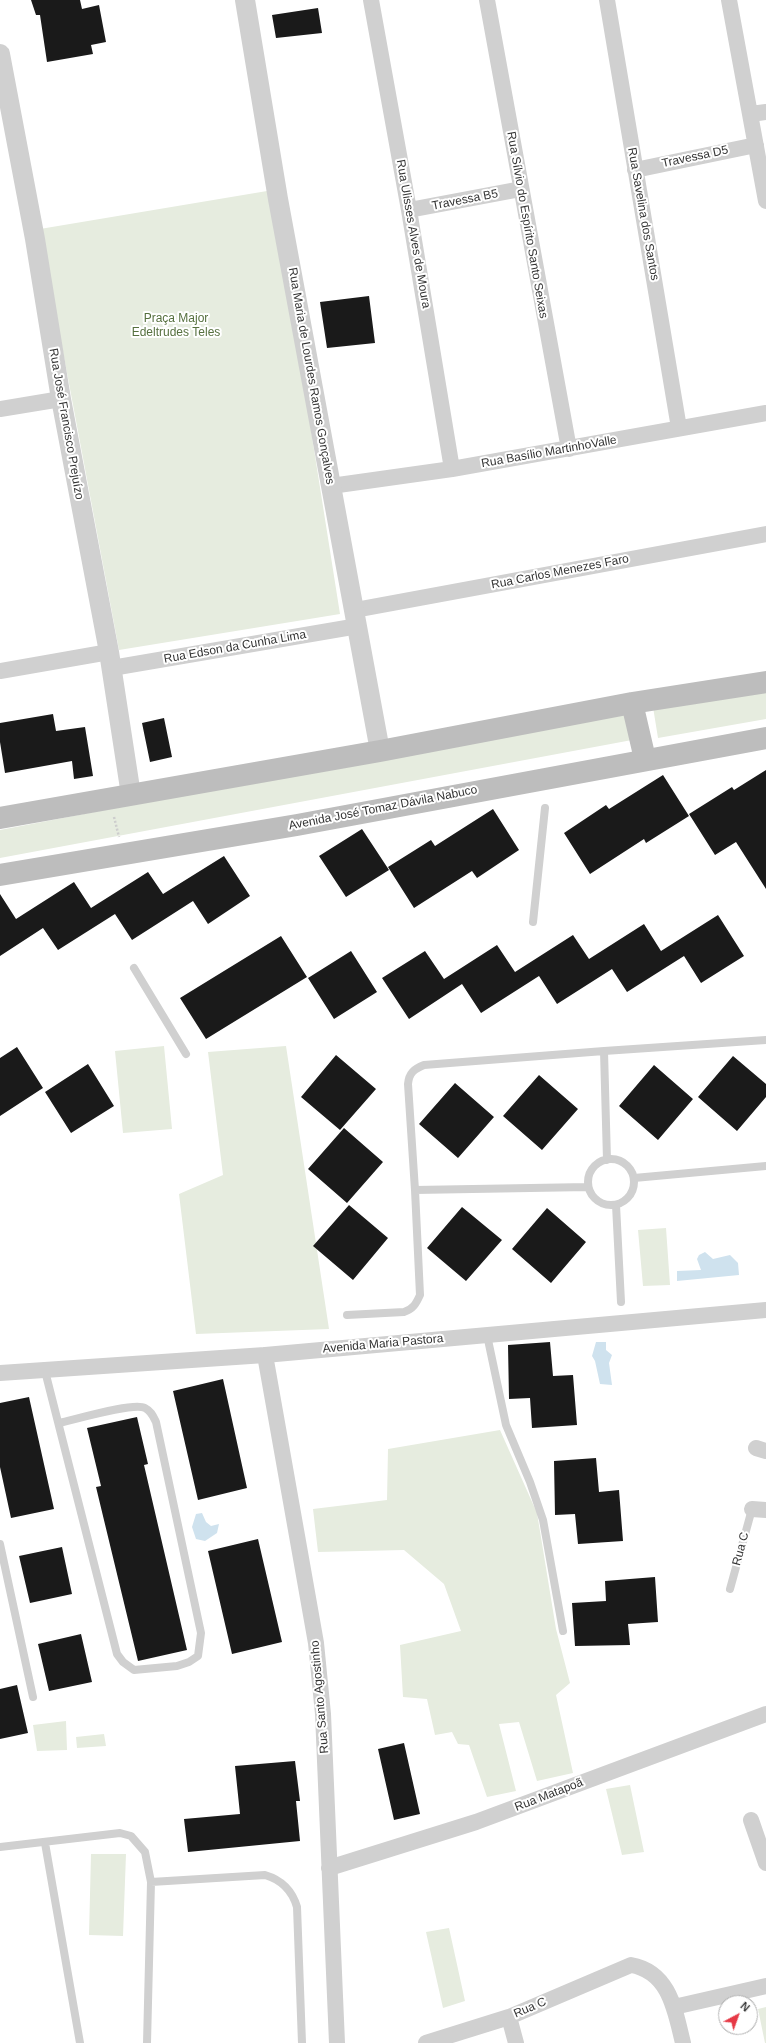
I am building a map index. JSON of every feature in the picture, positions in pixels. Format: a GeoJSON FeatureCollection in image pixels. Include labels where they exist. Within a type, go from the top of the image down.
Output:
{"type":"FeatureCollection","features":[{"type":"Feature","properties":{"kind":"main road"},"geometry":{"type":"LineString","coordinates":[[0,818],[380,751],[632,703],[766,682]]}},
{"type":"Feature","properties":{"kind":"main road"},"geometry":{"type":"LineString","coordinates":[[632,703],[645,760]]}},
{"type":"Feature","properties":{"kind":"main road","name":"Avenida José Tomaz Dávila Nabuco"},"geometry":{"type":"LineString","coordinates":[[0,875],[305,823],[766,738]]}},
{"type":"Feature","properties":{"kind":"street","name":"Rua Maria de Lourdes Ramos Gonçalves"},"geometry":{"type":"LineString","coordinates":[[245,0],[278,199],[380,751]]}},
{"type":"Feature","properties":{"kind":"street","name":"Rua Ulisses Alves de Moura"},"geometry":{"type":"LineString","coordinates":[[371,0],[409,210],[452,469]]}},
{"type":"Feature","properties":{"kind":"street","name":"Rua Sílvio do Espírito Santo Seixas"},"geometry":{"type":"LineString","coordinates":[[486,0],[569,450]]}},
{"type":"Feature","properties":{"kind":"street","name":"Rua Savelina dos Santos"},"geometry":{"type":"LineString","coordinates":[[607,0],[679,428]]}},
{"type":"Feature","properties":{"kind":"street"},"geometry":{"type":"LineString","coordinates":[[731,0],[758,113],[756,145],[766,201]]}},
{"type":"Feature","properties":{"kind":"street","name":"Rua José Francisco Prejuízo"},"geometry":{"type":"LineString","coordinates":[[0,54],[35,239],[61,399],[111,660],[131,795]]}},
{"type":"Feature","properties":{"kind":"street","name":"Travessa D5"},"geometry":{"type":"LineString","coordinates":[[635,170],[756,145]]}},
{"type":"Feature","properties":{"kind":"street","name":"Travessa B5"},"geometry":{"type":"LineString","coordinates":[[409,210],[521,189]]}},
{"type":"Feature","properties":{"kind":"street"},"geometry":{"type":"LineString","coordinates":[[0,409],[61,399]]}},
{"type":"Feature","properties":{"kind":"street","name":"Rua Basílio MartinhoValle"},"geometry":{"type":"LineString","coordinates":[[332,486],[452,469],[569,450],[679,428],[766,413]]}},
{"type":"Feature","properties":{"kind":"street","name":"Rua Carlos Menezes Faro"},"geometry":{"type":"LineString","coordinates":[[356,618],[766,534]]}},
{"type":"Feature","properties":{"kind":"street","name":"Rua Edson da Cunha Lima"},"geometry":{"type":"LineString","coordinates":[[0,671],[111,660],[356,618]]}},
{"type":"Feature","properties":{"kind":"street","name":"Avenida Maria Pastora"},"geometry":{"type":"LineString","coordinates":[[0,1373],[265,1355],[766,1310]]}},
{"type":"Feature","properties":{"kind":"street","name":"Rua Santo Agostinho"},"geometry":{"type":"LineString","coordinates":[[265,1355],[316,1643],[324,1714],[337,2043]]}},
{"type":"Feature","properties":{"kind":"street","name":"Rua Matapoã"},"geometry":{"type":"LineString","coordinates":[[329,1868],[476,1822],[766,1714]]}},
{"type":"Feature","properties":{"kind":"street"},"geometry":{"type":"LineString","coordinates":[[751,1820],[766,1863]]}},
{"type":"Feature","properties":{"kind":"street","name":"Rua C"},"geometry":{"type":"LineString","coordinates":[[426,2043],[509,2017],[631,1966],[642,1967],[657,1978],[666,1989],[674,2007]]}},
{"type":"Feature","properties":{"kind":"street"},"geometry":{"type":"LineString","coordinates":[[683,2043],[674,2007],[766,1986]]}},
{"type":"Feature","properties":{"kind":"street"},"geometry":{"type":"LineString","coordinates":[[509,2017],[516,2043]]}},
{"type":"Feature","properties":{"kind":"lane"},"geometry":{"type":"LineString","coordinates":[[533,922],[545,808]]}},
{"type":"Feature","properties":{"kind":"lane"},"geometry":{"type":"LineString","coordinates":[[134,968],[186,1054]]}},
{"type":"Feature","properties":{"kind":"lane"},"geometry":{"type":"LineString","coordinates":[[346,1315],[404,1312],[411,1309],[416,1304],[420,1295],[408,1084],[409,1076],[416,1068],[424,1065],[766,1040]]}},
{"type":"Feature","properties":{"kind":"lane"},"geometry":{"type":"LineString","coordinates":[[604,1051],[607,1160]]}},
{"type":"Feature","properties":{"kind":"lane"},"geometry":{"type":"LineString","coordinates":[[607,1160],[616,1160],[624,1163],[634,1178],[634,1187],[631,1196],[624,1202],[616,1205],[607,1205],[598,1202],[588,1187],[588,1178],[592,1170],[598,1163],[607,1160]]}},
{"type":"Feature","properties":{"kind":"lane"},"geometry":{"type":"LineString","coordinates":[[634,1178],[766,1166]]}},
{"type":"Feature","properties":{"kind":"lane"},"geometry":{"type":"LineString","coordinates":[[415,1190],[588,1187]]}},
{"type":"Feature","properties":{"kind":"lane"},"geometry":{"type":"LineString","coordinates":[[616,1205],[621,1302]]}},
{"type":"Feature","properties":{"kind":"lane"},"geometry":{"type":"LineString","coordinates":[[487,1335],[506,1425],[530,1482],[543,1520],[563,1630]]}},
{"type":"Feature","properties":{"kind":"lane"},"geometry":{"type":"LineString","coordinates":[[45,1371],[117,1654],[123,1662],[134,1670],[177,1666],[189,1662],[198,1656],[201,1633],[156,1422],[152,1413],[144,1407],[132,1406],[59,1424]]}},
{"type":"Feature","properties":{"kind":"lane","name":"Rua C"},"geometry":{"type":"LineString","coordinates":[[730,1589],[759,1510]]}},
{"type":"Feature","properties":{"kind":"lane"},"geometry":{"type":"LineString","coordinates":[[0,1544],[33,1697]]}},
{"type":"Feature","properties":{"kind":"lane"},"geometry":{"type":"LineString","coordinates":[[0,1846],[45,1843],[120,1833],[131,1836],[145,1852],[152,1882],[147,2043]]}},
{"type":"Feature","properties":{"kind":"lane"},"geometry":{"type":"LineString","coordinates":[[45,1843],[80,2043]]}},
{"type":"Feature","properties":{"kind":"lane"},"geometry":{"type":"LineString","coordinates":[[152,1882],[265,1875],[276,1878],[286,1886],[294,1896],[296,1907],[302,2043]]}},
{"type":"Feature","properties":{"kind":"path"},"geometry":{"type":"LineString","coordinates":[[110,799],[123,854]]}},
{"type":"Feature","properties":{"kind":"green space","name":"Praça Major Edeltrudes Teles"},"geometry":{"type":"Polygon","coordinates":[[[273,190],[340,614],[119,650],[40,229],[273,190]]]}},
{"type":"Feature","properties":{"kind":"green space"},"geometry":{"type":"Polygon","coordinates":[[[766,687],[766,719],[658,738],[653,707],[766,687]]]}},
{"type":"Feature","properties":{"kind":"green space"},"geometry":{"type":"Polygon","coordinates":[[[624,711],[632,740],[0,858],[0,830],[624,711]]]}},
{"type":"Feature","properties":{"kind":"green space"},"geometry":{"type":"Polygon","coordinates":[[[164,1046],[172,1129],[123,1133],[115,1051],[164,1046]]]}},
{"type":"Feature","properties":{"kind":"green space"},"geometry":{"type":"Polygon","coordinates":[[[286,1046],[329,1329],[196,1334],[179,1194],[223,1175],[208,1052],[286,1046]]]}},
{"type":"Feature","properties":{"kind":"green space"},"geometry":{"type":"Polygon","coordinates":[[[666,1228],[670,1285],[643,1286],[638,1230],[666,1228]]]}},
{"type":"Feature","properties":{"kind":"green space"},"geometry":{"type":"Polygon","coordinates":[[[500,1430],[537,1513],[556,1629],[570,1683],[556,1695],[573,1773],[537,1781],[519,1722],[499,1724],[516,1791],[487,1797],[469,1745],[458,1744],[452,1732],[435,1735],[427,1699],[403,1697],[400,1645],[461,1631],[444,1584],[404,1550],[318,1552],[313,1509],[387,1500],[388,1449],[500,1430]]]}},
{"type":"Feature","properties":{"kind":"green space"},"geometry":{"type":"Polygon","coordinates":[[[66,1721],[67,1750],[37,1751],[33,1725],[66,1721]]]}},
{"type":"Feature","properties":{"kind":"green space"},"geometry":{"type":"Polygon","coordinates":[[[104,1734],[106,1746],[77,1748],[76,1737],[104,1734]]]}},
{"type":"Feature","properties":{"kind":"green space"},"geometry":{"type":"Polygon","coordinates":[[[630,1785],[644,1852],[622,1855],[606,1789],[630,1785]]]}},
{"type":"Feature","properties":{"kind":"green space"},"geometry":{"type":"Polygon","coordinates":[[[91,1854],[126,1854],[123,1936],[89,1935],[91,1854]]]}},
{"type":"Feature","properties":{"kind":"green space"},"geometry":{"type":"Polygon","coordinates":[[[449,1928],[465,2001],[443,2008],[426,1932],[449,1928]]]}},
{"type":"Feature","properties":{"kind":"green space"},"geometry":{"type":"Polygon","coordinates":[[[766,2007],[766,2043],[765,2043],[758,2009],[766,2007]]]}},
{"type":"Feature","properties":{"kind":"water"},"geometry":{"type":"Polygon","coordinates":[[[705,1252],[713,1259],[730,1255],[738,1263],[739,1275],[677,1281],[677,1271],[701,1270],[697,1259],[699,1255],[705,1252]]]}},
{"type":"Feature","properties":{"kind":"water"},"geometry":{"type":"Polygon","coordinates":[[[596,1342],[606,1342],[606,1350],[612,1355],[609,1363],[612,1385],[600,1384],[595,1361],[592,1356],[596,1342]]]}},
{"type":"Feature","properties":{"kind":"water"},"geometry":{"type":"Polygon","coordinates":[[[202,1513],[206,1522],[211,1526],[219,1524],[217,1533],[205,1541],[196,1539],[192,1527],[196,1514],[202,1513]]]}},
{"type":"Feature","properties":{"kind":"building"},"geometry":{"type":"Polygon","coordinates":[[[31,0],[80,0],[82,9],[99,5],[106,42],[91,45],[93,54],[47,62],[40,15],[36,15],[31,0]]]}},
{"type":"Feature","properties":{"kind":"building"},"geometry":{"type":"Polygon","coordinates":[[[318,8],[322,33],[276,38],[272,15],[318,8]]]}},
{"type":"Feature","properties":{"kind":"building"},"geometry":{"type":"Polygon","coordinates":[[[369,296],[375,343],[327,348],[320,302],[369,296]]]}},
{"type":"Feature","properties":{"kind":"building"},"geometry":{"type":"Polygon","coordinates":[[[53,714],[56,731],[85,727],[93,776],[74,779],[72,761],[5,773],[0,742],[0,723],[53,714]]]}},
{"type":"Feature","properties":{"kind":"building"},"geometry":{"type":"Polygon","coordinates":[[[164,718],[172,757],[150,762],[142,723],[164,718]]]}},
{"type":"Feature","properties":{"kind":"building"},"geometry":{"type":"Polygon","coordinates":[[[766,770],[766,889],[736,842],[715,855],[689,814],[732,787],[734,790],[766,770]]]}},
{"type":"Feature","properties":{"kind":"building"},"geometry":{"type":"Polygon","coordinates":[[[663,775],[689,816],[646,843],[644,839],[590,874],[564,833],[606,805],[609,809],[663,775]]]}},
{"type":"Feature","properties":{"kind":"building"},"geometry":{"type":"Polygon","coordinates":[[[493,809],[519,850],[477,878],[472,871],[414,908],[388,867],[431,840],[435,846],[493,809]]]}},
{"type":"Feature","properties":{"kind":"building"},"geometry":{"type":"Polygon","coordinates":[[[362,829],[389,870],[346,897],[319,856],[362,829]]]}},
{"type":"Feature","properties":{"kind":"building"},"geometry":{"type":"Polygon","coordinates":[[[224,856],[250,896],[208,924],[193,901],[132,940],[115,914],[58,950],[43,928],[0,956],[0,894],[16,919],[74,882],[91,908],[148,872],[163,894],[224,856]]]}},
{"type":"Feature","properties":{"kind":"building"},"geometry":{"type":"Polygon","coordinates":[[[718,915],[744,956],[701,983],[684,956],[627,992],[612,969],[557,1004],[539,976],[481,1013],[462,984],[409,1019],[382,978],[425,951],[444,979],[497,945],[515,972],[573,935],[589,959],[644,924],[661,951],[718,915]]]}},
{"type":"Feature","properties":{"kind":"building"},"geometry":{"type":"Polygon","coordinates":[[[281,936],[307,977],[206,1039],[180,998],[281,936]]]}},
{"type":"Feature","properties":{"kind":"building"},"geometry":{"type":"Polygon","coordinates":[[[351,951],[377,992],[334,1019],[308,978],[351,951]]]}},
{"type":"Feature","properties":{"kind":"building"},"geometry":{"type":"Polygon","coordinates":[[[17,1047],[43,1088],[0,1116],[0,1058],[17,1047]]]}},
{"type":"Feature","properties":{"kind":"building"},"geometry":{"type":"Polygon","coordinates":[[[336,1055],[376,1089],[340,1130],[301,1097],[336,1055]]]}},
{"type":"Feature","properties":{"kind":"building"},"geometry":{"type":"Polygon","coordinates":[[[733,1056],[766,1084],[766,1097],[737,1131],[698,1097],[733,1056]]]}},
{"type":"Feature","properties":{"kind":"building"},"geometry":{"type":"Polygon","coordinates":[[[88,1064],[114,1106],[71,1133],[45,1092],[88,1064]]]}},
{"type":"Feature","properties":{"kind":"building"},"geometry":{"type":"Polygon","coordinates":[[[654,1065],[693,1099],[658,1140],[619,1106],[654,1065]]]}},
{"type":"Feature","properties":{"kind":"building"},"geometry":{"type":"Polygon","coordinates":[[[539,1075],[578,1109],[542,1150],[503,1116],[539,1075]]]}},
{"type":"Feature","properties":{"kind":"building"},"geometry":{"type":"Polygon","coordinates":[[[455,1083],[494,1117],[458,1158],[419,1124],[455,1083]]]}},
{"type":"Feature","properties":{"kind":"building"},"geometry":{"type":"Polygon","coordinates":[[[344,1128],[383,1162],[347,1203],[308,1169],[344,1128]]]}},
{"type":"Feature","properties":{"kind":"building"},"geometry":{"type":"Polygon","coordinates":[[[349,1205],[388,1238],[353,1280],[313,1246],[349,1205]]]}},
{"type":"Feature","properties":{"kind":"building"},"geometry":{"type":"Polygon","coordinates":[[[462,1207],[502,1240],[466,1281],[427,1248],[462,1207]]]}},
{"type":"Feature","properties":{"kind":"building"},"geometry":{"type":"Polygon","coordinates":[[[547,1208],[586,1242],[551,1283],[512,1249],[547,1208]]]}},
{"type":"Feature","properties":{"kind":"building"},"geometry":{"type":"Polygon","coordinates":[[[550,1342],[553,1376],[573,1375],[577,1425],[532,1428],[530,1398],[509,1399],[508,1345],[550,1342]]]}},
{"type":"Feature","properties":{"kind":"building"},"geometry":{"type":"Polygon","coordinates":[[[223,1379],[247,1488],[198,1500],[173,1391],[223,1379]]]}},
{"type":"Feature","properties":{"kind":"building"},"geometry":{"type":"Polygon","coordinates":[[[29,1397],[54,1509],[11,1518],[0,1467],[0,1403],[29,1397]]]}},
{"type":"Feature","properties":{"kind":"building"},"geometry":{"type":"Polygon","coordinates":[[[137,1417],[148,1464],[144,1465],[187,1650],[138,1661],[96,1487],[101,1486],[87,1428],[137,1417]]]}},
{"type":"Feature","properties":{"kind":"building"},"geometry":{"type":"Polygon","coordinates":[[[596,1458],[599,1492],[619,1490],[623,1541],[578,1544],[575,1514],[555,1515],[554,1461],[596,1458]]]}},
{"type":"Feature","properties":{"kind":"building"},"geometry":{"type":"Polygon","coordinates":[[[258,1539],[282,1642],[232,1654],[208,1551],[258,1539]]]}},
{"type":"Feature","properties":{"kind":"building"},"geometry":{"type":"Polygon","coordinates":[[[62,1547],[72,1594],[30,1603],[19,1556],[62,1547]]]}},
{"type":"Feature","properties":{"kind":"building"},"geometry":{"type":"Polygon","coordinates":[[[655,1577],[658,1622],[628,1624],[630,1645],[575,1646],[572,1603],[606,1601],[605,1581],[655,1577]]]}},
{"type":"Feature","properties":{"kind":"building"},"geometry":{"type":"Polygon","coordinates":[[[81,1634],[92,1682],[49,1691],[38,1644],[81,1634]]]}},
{"type":"Feature","properties":{"kind":"building"},"geometry":{"type":"Polygon","coordinates":[[[17,1685],[28,1733],[0,1739],[0,1689],[17,1685]]]}},
{"type":"Feature","properties":{"kind":"building"},"geometry":{"type":"Polygon","coordinates":[[[404,1743],[420,1814],[394,1820],[378,1749],[404,1743]]]}},
{"type":"Feature","properties":{"kind":"building"},"geometry":{"type":"Polygon","coordinates":[[[295,1761],[300,1801],[296,1801],[300,1841],[188,1852],[184,1819],[240,1814],[235,1766],[295,1761]]]}}]}
